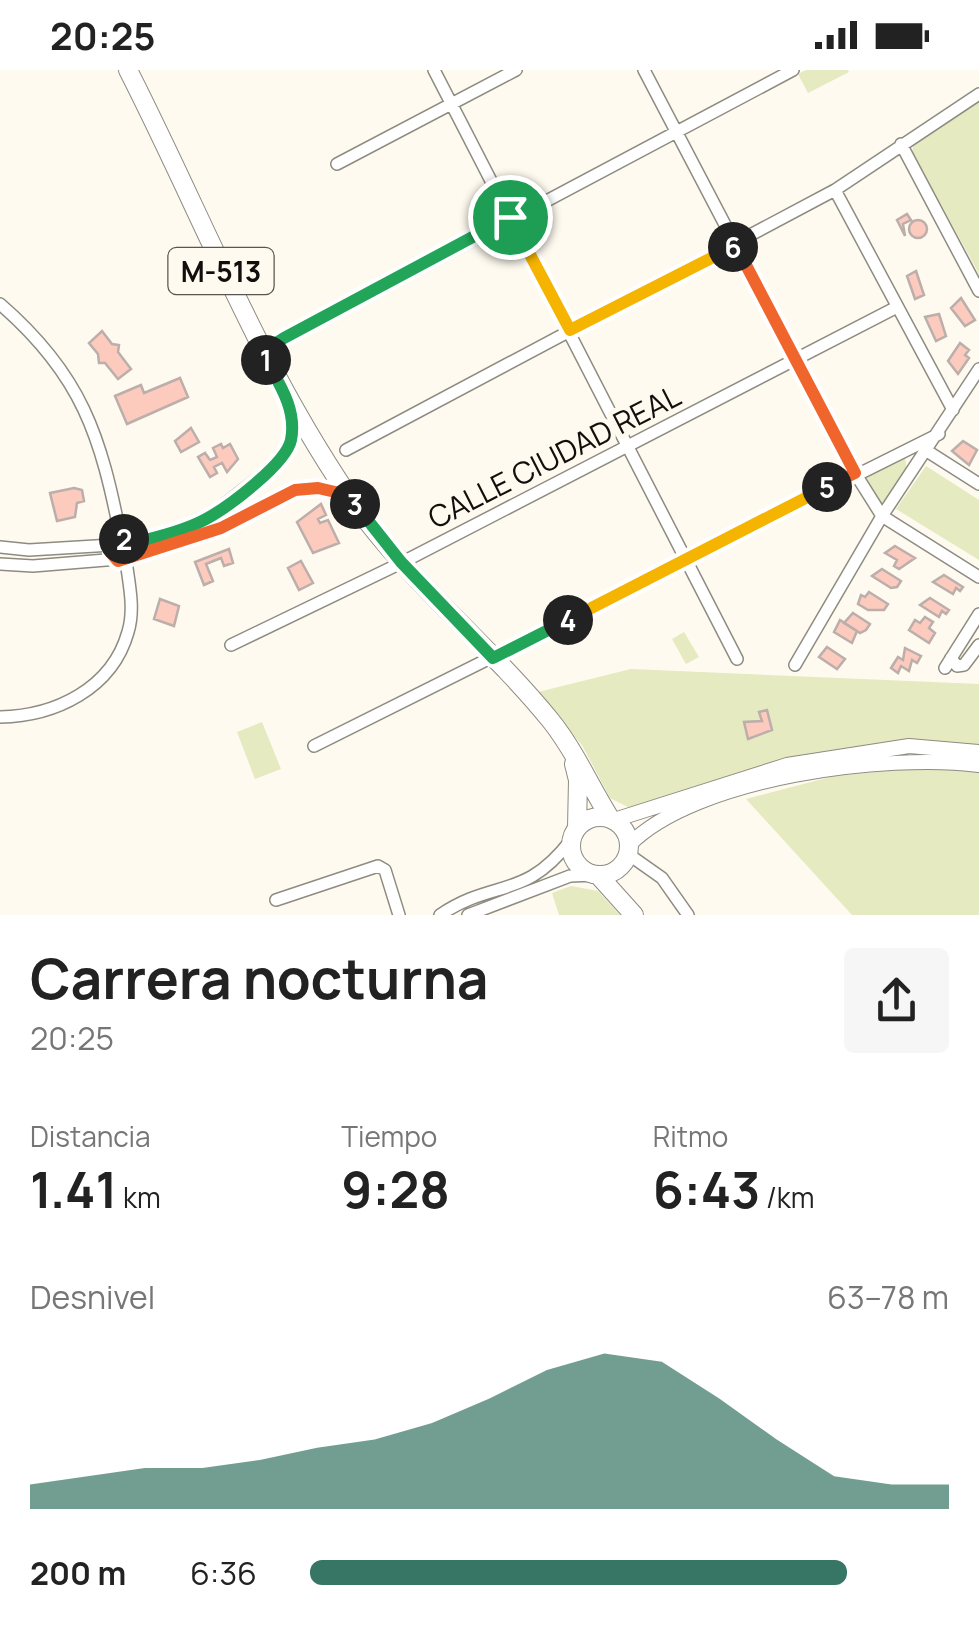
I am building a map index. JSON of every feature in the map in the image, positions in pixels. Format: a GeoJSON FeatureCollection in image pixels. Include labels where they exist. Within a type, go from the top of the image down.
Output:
{"type":"FeatureCollection","features":[{"type":"Feature","properties":{"kind":"main road","name":"M-513"},"geometry":{"type":"LineString","coordinates":[[128,70],[262,352],[348,495],[401,562],[552,722],[612,819],[625,830],[634,915]]}},
{"type":"Feature","properties":{"kind":"main road","name":"M-513"},"geometry":{"type":"LineString","coordinates":[[570,750],[578,780],[575,862],[596,875],[634,915]]}},
{"type":"Feature","properties":{"kind":"main road"},"geometry":{"type":"LineString","coordinates":[[574,834],[598,817],[612,819]]}},
{"type":"Feature","properties":{"kind":"main road"},"geometry":{"type":"LineString","coordinates":[[596,875],[626,856]]}},
{"type":"Feature","properties":{"kind":"street"},"geometry":{"type":"LineString","coordinates":[[434,70],[630,444],[737,660]]}},
{"type":"Feature","properties":{"kind":"street"},"geometry":{"type":"LineString","coordinates":[[337,164],[516,70]]}},
{"type":"Feature","properties":{"kind":"street"},"geometry":{"type":"LineString","coordinates":[[644,70],[855,473],[882,516],[979,577]]}},
{"type":"Feature","properties":{"kind":"street"},"geometry":{"type":"LineString","coordinates":[[262,352],[793,70]]}},
{"type":"Feature","properties":{"kind":"street"},"geometry":{"type":"LineString","coordinates":[[346,450],[736,246],[835,190],[979,94]]}},
{"type":"Feature","properties":{"kind":"street"},"geometry":{"type":"LineString","coordinates":[[901,144],[979,291]]}},
{"type":"Feature","properties":{"kind":"street"},"geometry":{"type":"LineString","coordinates":[[835,190],[953,410]]}},
{"type":"Feature","properties":{"kind":"street"},"geometry":{"type":"LineString","coordinates":[[0,304],[57,364],[96,429],[122,542],[128,631],[105,674],[88,690],[49,711],[0,717]]}},
{"type":"Feature","properties":{"kind":"street","name":"CALLE CIUDAD REAL"},"geometry":{"type":"LineString","coordinates":[[231,644],[401,562],[898,307]]}},
{"type":"Feature","properties":{"kind":"street"},"geometry":{"type":"LineString","coordinates":[[795,665],[882,516],[979,369]]}},
{"type":"Feature","properties":{"kind":"street"},"geometry":{"type":"LineString","coordinates":[[0,547],[29,550],[122,542],[204,521],[281,460],[292,434],[290,404]]}},
{"type":"Feature","properties":{"kind":"street"},"geometry":{"type":"LineString","coordinates":[[314,746],[939,434]]}},
{"type":"Feature","properties":{"kind":"street"},"geometry":{"type":"LineString","coordinates":[[927,451],[979,484]]}},
{"type":"Feature","properties":{"kind":"street"},"geometry":{"type":"LineString","coordinates":[[900,452],[912,458],[916,468]]}},
{"type":"Feature","properties":{"kind":"street"},"geometry":{"type":"LineString","coordinates":[[0,564],[124,559],[221,528],[295,490],[318,488],[348,495]]}},
{"type":"Feature","properties":{"kind":"street"},"geometry":{"type":"LineString","coordinates":[[122,542],[124,559]]}},
{"type":"Feature","properties":{"kind":"street"},"geometry":{"type":"LineString","coordinates":[[979,614],[948,663],[964,666],[979,645]]}},
{"type":"Feature","properties":{"kind":"street"},"geometry":{"type":"LineString","coordinates":[[612,819],[787,765],[909,746],[979,752]]}},
{"type":"Feature","properties":{"kind":"street"},"geometry":{"type":"LineString","coordinates":[[688,915],[662,878],[626,856],[668,814],[792,775],[912,759],[979,764]]}},
{"type":"Feature","properties":{"kind":"street"},"geometry":{"type":"LineString","coordinates":[[440,915],[466,899],[519,886],[543,873],[574,834]]}},
{"type":"Feature","properties":{"kind":"street"},"geometry":{"type":"LineString","coordinates":[[276,900],[378,866],[385,870],[399,915]]}},
{"type":"Feature","properties":{"kind":"street"},"geometry":{"type":"LineString","coordinates":[[468,915],[570,876],[596,875]]}},
{"type":"Feature","properties":{"kind":"green space"},"geometry":{"type":"Polygon","coordinates":[[[806,70],[849,72],[808,93],[798,74],[806,70]]]}},
{"type":"Feature","properties":{"kind":"green space"},"geometry":{"type":"Polygon","coordinates":[[[979,102],[979,274],[912,151],[914,144],[979,102]]]}},
{"type":"Feature","properties":{"kind":"green space"},"geometry":{"type":"Polygon","coordinates":[[[905,458],[907,469],[882,504],[864,477],[905,458]]]}},
{"type":"Feature","properties":{"kind":"green space"},"geometry":{"type":"Polygon","coordinates":[[[926,466],[979,500],[979,560],[896,509],[926,466]]]}},
{"type":"Feature","properties":{"kind":"green space"},"geometry":{"type":"Polygon","coordinates":[[[684,632],[699,657],[686,664],[672,639],[684,632]]]}},
{"type":"Feature","properties":{"kind":"green space"},"geometry":{"type":"Polygon","coordinates":[[[631,669],[979,684],[979,748],[935,743],[847,749],[758,768],[630,808],[610,798],[582,745],[534,693],[631,669]]]}},
{"type":"Feature","properties":{"kind":"green space"},"geometry":{"type":"Polygon","coordinates":[[[262,722],[281,769],[255,779],[237,732],[262,722]]]}},
{"type":"Feature","properties":{"kind":"green space"},"geometry":{"type":"Polygon","coordinates":[[[943,766],[979,772],[979,915],[852,915],[746,799],[834,776],[943,766]]]}},
{"type":"Feature","properties":{"kind":"green space"},"geometry":{"type":"Polygon","coordinates":[[[571,886],[598,891],[620,915],[559,915],[552,893],[571,886]]]}},
{"type":"Feature","properties":{"kind":"building"},"geometry":{"type":"Polygon","coordinates":[[[907,214],[911,220],[903,224],[905,236],[897,220],[907,214]]]}},
{"type":"Feature","properties":{"kind":"building"},"geometry":{"type":"Polygon","coordinates":[[[918,220],[925,222],[925,236],[918,238],[911,236],[909,229],[911,222],[918,220]]]}},
{"type":"Feature","properties":{"kind":"building"},"geometry":{"type":"Polygon","coordinates":[[[916,271],[924,295],[915,299],[907,276],[916,271]]]}},
{"type":"Feature","properties":{"kind":"building"},"geometry":{"type":"Polygon","coordinates":[[[961,298],[975,320],[965,326],[951,308],[961,298]]]}},
{"type":"Feature","properties":{"kind":"building"},"geometry":{"type":"Polygon","coordinates":[[[939,314],[946,336],[936,341],[925,317],[939,314]]]}},
{"type":"Feature","properties":{"kind":"building"},"geometry":{"type":"Polygon","coordinates":[[[102,331],[112,344],[119,345],[118,352],[131,369],[118,379],[105,363],[99,363],[98,354],[89,343],[102,331]]]}},
{"type":"Feature","properties":{"kind":"building"},"geometry":{"type":"Polygon","coordinates":[[[960,343],[969,350],[965,355],[969,358],[958,374],[948,361],[960,343]]]}},
{"type":"Feature","properties":{"kind":"building"},"geometry":{"type":"Polygon","coordinates":[[[180,378],[188,397],[127,424],[115,396],[141,385],[144,393],[180,378]]]}},
{"type":"Feature","properties":{"kind":"building"},"geometry":{"type":"Polygon","coordinates":[[[191,428],[199,442],[181,452],[175,441],[191,428]]]}},
{"type":"Feature","properties":{"kind":"building"},"geometry":{"type":"Polygon","coordinates":[[[963,441],[977,450],[969,465],[952,451],[963,441]]]}},
{"type":"Feature","properties":{"kind":"building"},"geometry":{"type":"Polygon","coordinates":[[[221,444],[223,448],[230,444],[238,459],[227,472],[222,463],[214,467],[217,473],[210,477],[198,457],[205,453],[210,460],[217,457],[213,448],[221,444]]]}},
{"type":"Feature","properties":{"kind":"building"},"geometry":{"type":"Polygon","coordinates":[[[82,490],[84,501],[77,503],[75,517],[57,521],[50,493],[82,490]]]}},
{"type":"Feature","properties":{"kind":"building"},"geometry":{"type":"Polygon","coordinates":[[[321,504],[326,515],[318,519],[320,523],[328,520],[339,543],[313,553],[297,522],[321,504]]]}},
{"type":"Feature","properties":{"kind":"building"},"geometry":{"type":"Polygon","coordinates":[[[895,546],[915,558],[899,569],[894,566],[897,560],[885,553],[895,546]]]}},
{"type":"Feature","properties":{"kind":"building"},"geometry":{"type":"Polygon","coordinates":[[[229,549],[233,563],[224,566],[221,558],[206,564],[213,581],[204,585],[195,562],[229,549]]]}},
{"type":"Feature","properties":{"kind":"building"},"geometry":{"type":"Polygon","coordinates":[[[301,561],[313,583],[299,590],[288,568],[301,561]]]}},
{"type":"Feature","properties":{"kind":"building"},"geometry":{"type":"Polygon","coordinates":[[[882,569],[901,581],[897,587],[891,588],[872,576],[882,569]]]}},
{"type":"Feature","properties":{"kind":"building"},"geometry":{"type":"Polygon","coordinates":[[[944,575],[963,587],[960,591],[956,588],[953,594],[933,582],[944,575]]]}},
{"type":"Feature","properties":{"kind":"building"},"geometry":{"type":"Polygon","coordinates":[[[869,592],[888,604],[884,610],[868,610],[858,604],[861,595],[865,597],[869,592]]]}},
{"type":"Feature","properties":{"kind":"building"},"geometry":{"type":"Polygon","coordinates":[[[930,598],[949,610],[946,614],[942,611],[939,617],[920,605],[930,598]]]}},
{"type":"Feature","properties":{"kind":"building"},"geometry":{"type":"Polygon","coordinates":[[[160,599],[179,606],[174,626],[154,619],[160,599]]]}},
{"type":"Feature","properties":{"kind":"building"},"geometry":{"type":"Polygon","coordinates":[[[853,613],[870,624],[866,630],[860,633],[844,623],[853,613]]]}},
{"type":"Feature","properties":{"kind":"building"},"geometry":{"type":"Polygon","coordinates":[[[925,617],[933,622],[929,628],[935,633],[929,643],[909,630],[915,620],[920,623],[925,617]]]}},
{"type":"Feature","properties":{"kind":"building"},"geometry":{"type":"Polygon","coordinates":[[[840,620],[857,631],[852,643],[834,632],[840,620]]]}},
{"type":"Feature","properties":{"kind":"building"},"geometry":{"type":"Polygon","coordinates":[[[827,647],[845,659],[837,669],[819,657],[827,647]]]}},
{"type":"Feature","properties":{"kind":"building"},"geometry":{"type":"Polygon","coordinates":[[[905,648],[921,656],[917,663],[912,660],[909,671],[901,666],[898,673],[891,668],[898,657],[903,660],[905,648]]]}},
{"type":"Feature","properties":{"kind":"building"},"geometry":{"type":"Polygon","coordinates":[[[767,710],[772,730],[748,739],[744,722],[762,721],[759,712],[767,710]]]}},
{"type":"Feature","properties":{"kind":"route"},"geometry":{"type":"LineString","coordinates":[[510,217],[570,330],[736,246],[855,473],[493,658],[401,562],[348,495],[318,488],[295,490],[221,528],[126,561],[114,559],[111,549],[116,540],[146,540],[204,521],[287,452],[292,434],[290,404],[262,352],[510,217]]}}]}
